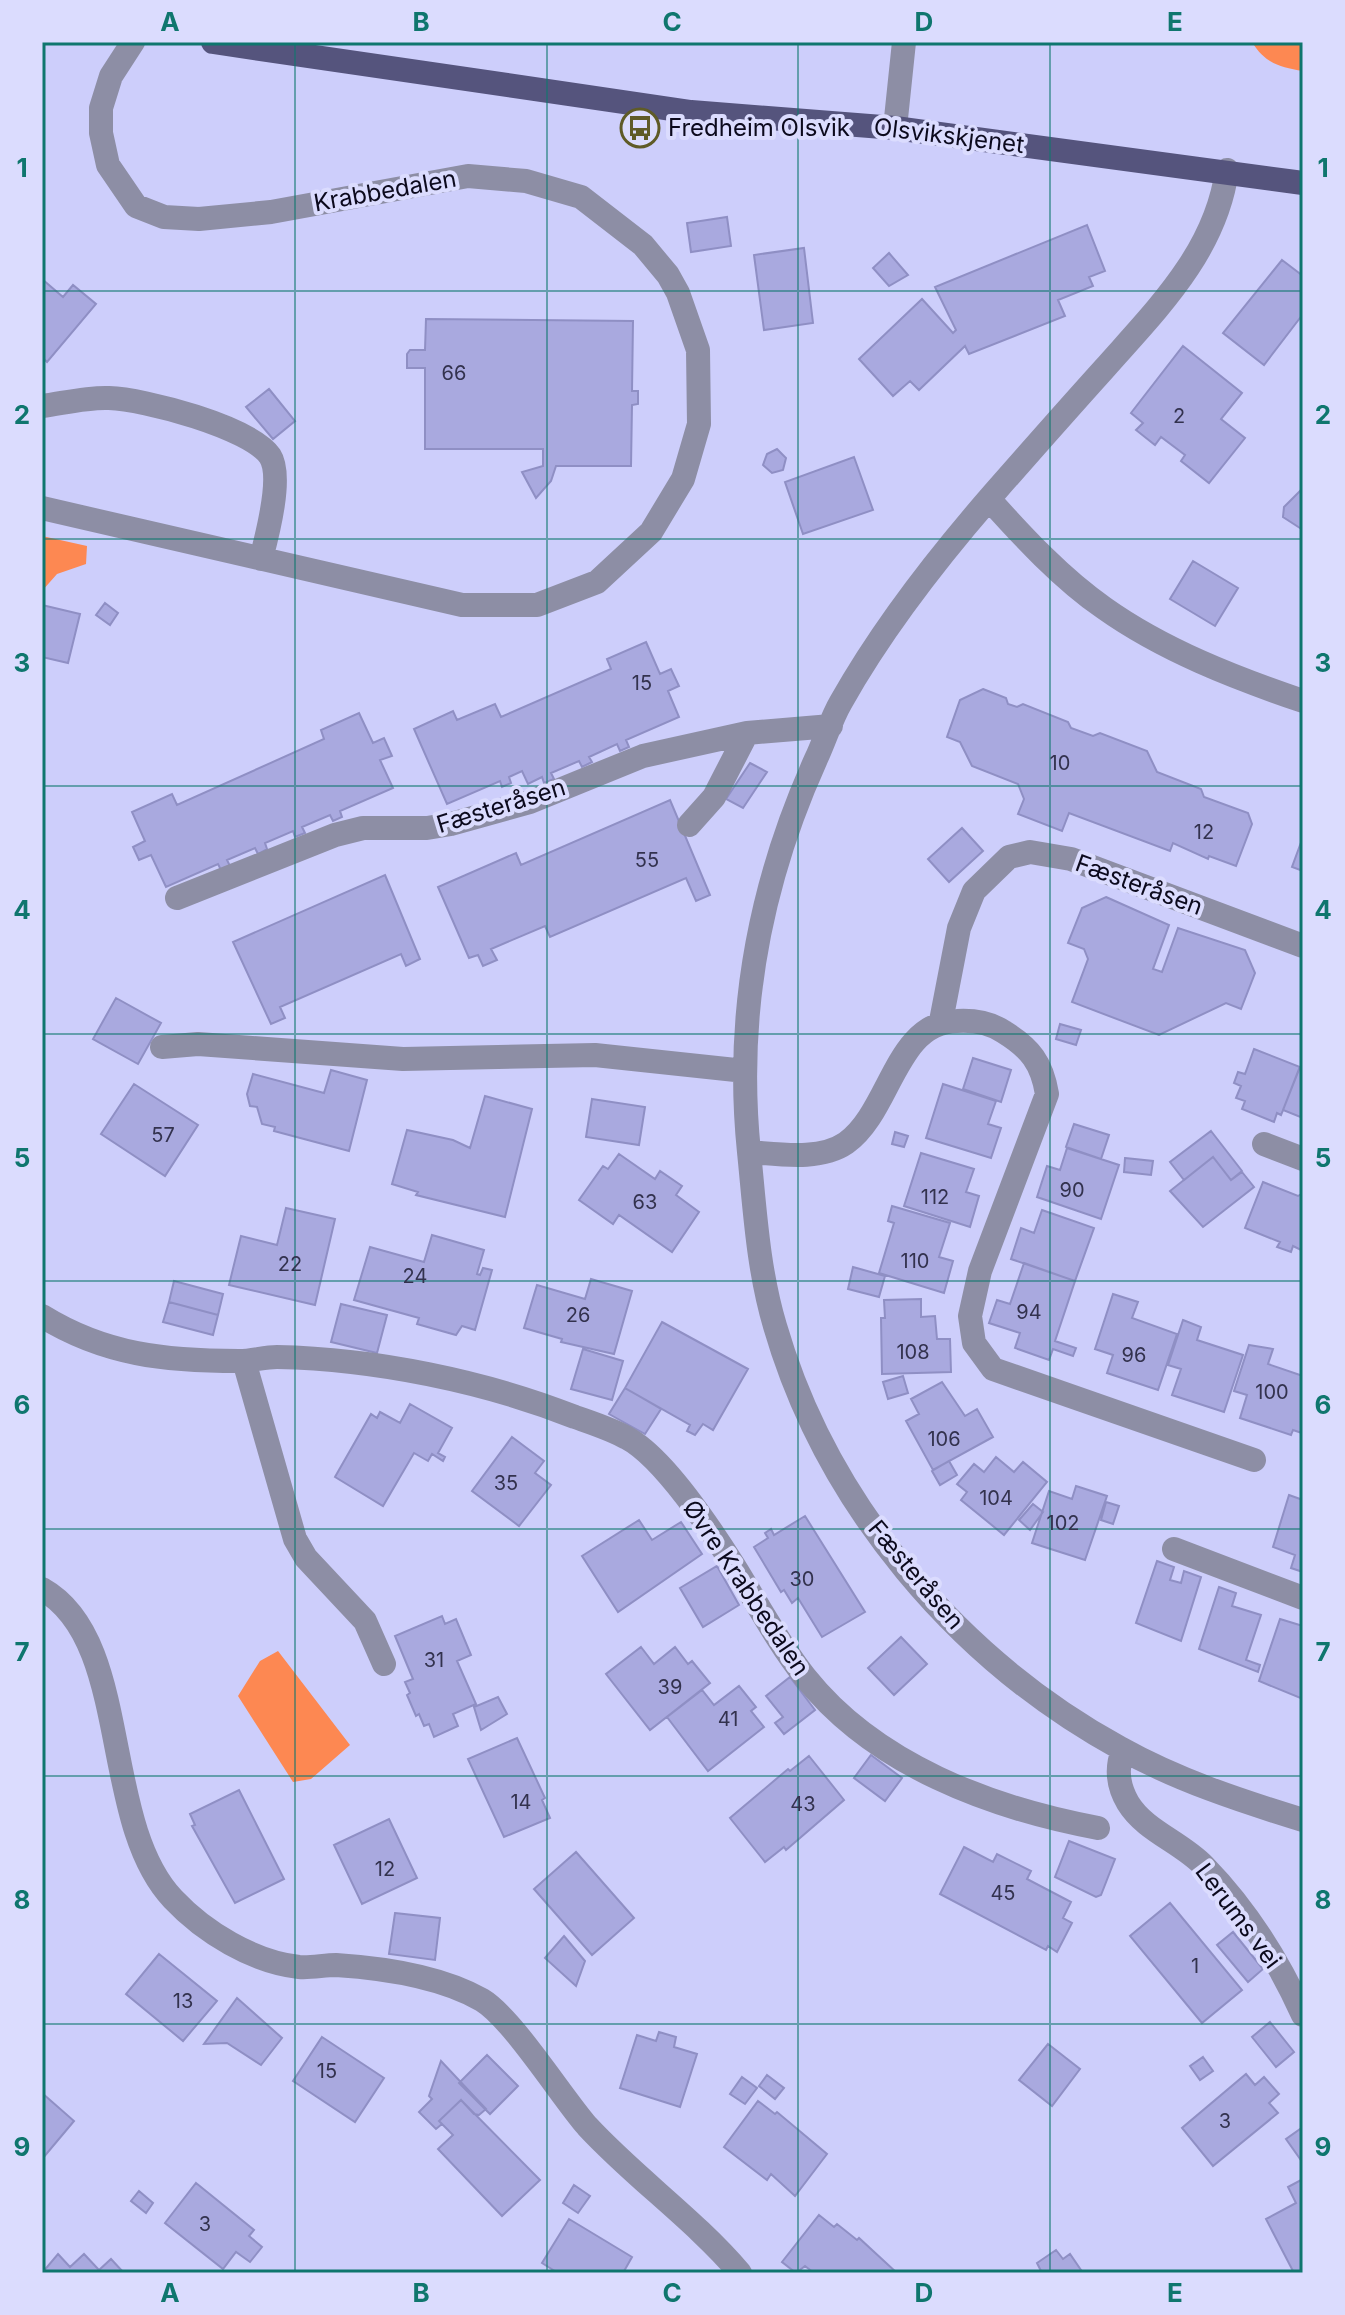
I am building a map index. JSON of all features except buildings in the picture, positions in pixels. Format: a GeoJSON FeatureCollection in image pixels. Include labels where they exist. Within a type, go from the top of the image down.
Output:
{"type":"FeatureCollection","features":[{"type":"Feature","properties":{"kind":"main road","name":"Olsvikskjenet"},"geometry":{"type":"LineString","coordinates":[[213,42],[691,112],[895,128],[1227,170],[1303,183]]}},
{"type":"Feature","properties":{"kind":"street","name":"Krabbedalen"},"geometry":{"type":"LineString","coordinates":[[42,508],[462,605],[537,605],[597,582],[651,532],[683,479],[699,424],[698,350],[678,293],[643,245],[581,197],[526,181],[468,176],[271,212],[199,219],[164,217],[136,206],[108,165],[101,133],[101,108],[111,76],[133,42]]}},
{"type":"Feature","properties":{"kind":"street"},"geometry":{"type":"LineString","coordinates":[[895,128],[904,42]]}},
{"type":"Feature","properties":{"kind":"street","name":"Fæsteråsen"},"geometry":{"type":"LineString","coordinates":[[1227,170],[1224,195],[1203,246],[1168,297],[989,499],[923,580],[839,705],[790,816],[763,912],[750,985],[745,1071],[760,1261],[775,1325],[792,1377],[840,1480],[903,1567],[983,1651],[1052,1707],[1123,1750],[1236,1800],[1303,1820]]}},
{"type":"Feature","properties":{"kind":"street"},"geometry":{"type":"LineString","coordinates":[[42,406],[109,398],[171,408],[246,437],[269,455],[275,472],[261,559]]}},
{"type":"Feature","properties":{"kind":"street"},"geometry":{"type":"LineString","coordinates":[[989,499],[1016,530],[1101,606],[1142,633],[1268,689],[1303,701]]}},
{"type":"Feature","properties":{"kind":"street","name":"Fæsteråsen"},"geometry":{"type":"LineString","coordinates":[[177,898],[335,835],[363,828],[427,828],[451,824],[530,802],[643,756],[747,733],[831,726]]}},
{"type":"Feature","properties":{"kind":"street"},"geometry":{"type":"LineString","coordinates":[[689,825],[714,797],[747,733]]}},
{"type":"Feature","properties":{"kind":"street","name":"Fæsteråsen"},"geometry":{"type":"LineString","coordinates":[[941,1021],[959,928],[974,891],[1009,857],[1030,852],[1071,859],[1303,946]]}},
{"type":"Feature","properties":{"kind":"street"},"geometry":{"type":"LineString","coordinates":[[749,1152],[809,1154],[829,1151],[846,1142],[878,1107],[909,1048],[921,1033],[941,1021],[973,1020],[993,1025],[1025,1045],[1043,1070],[1047,1094],[980,1271],[970,1316],[974,1343],[993,1369],[1254,1460]]}},
{"type":"Feature","properties":{"kind":"street"},"geometry":{"type":"LineString","coordinates":[[162,1047],[198,1044],[403,1059],[595,1055],[745,1071]]}},
{"type":"Feature","properties":{"kind":"street"},"geometry":{"type":"LineString","coordinates":[[1264,1144],[1303,1159]]}},
{"type":"Feature","properties":{"kind":"street","name":"Øvre Krabbedalen"},"geometry":{"type":"LineString","coordinates":[[42,1316],[110,1350],[190,1360],[244,1361],[273,1357],[322,1360],[466,1381],[536,1402],[628,1438],[651,1457],[715,1536],[803,1675],[823,1698],[896,1756],[931,1776],[1047,1819],[1098,1828]]}},
{"type":"Feature","properties":{"kind":"street"},"geometry":{"type":"LineString","coordinates":[[244,1361],[295,1539],[306,1558],[365,1621],[384,1664]]}},
{"type":"Feature","properties":{"kind":"street"},"geometry":{"type":"LineString","coordinates":[[1174,1549],[1303,1598]]}},
{"type":"Feature","properties":{"kind":"street"},"geometry":{"type":"LineString","coordinates":[[42,1589],[51,1594],[77,1624],[94,1656],[138,1843],[152,1874],[172,1899],[202,1926],[269,1960],[300,1967],[336,1965],[417,1977],[484,2001],[605,2145],[698,2227],[740,2273]]}},
{"type":"Feature","properties":{"kind":"street","name":"Lerums vei"},"geometry":{"type":"LineString","coordinates":[[1123,1750],[1117,1766],[1126,1800],[1138,1817],[1181,1845],[1205,1866],[1261,1938],[1303,2015]]}},
{"type":"Feature","properties":{"kind":"shaded area"},"geometry":{"type":"Polygon","coordinates":[[[1252,42],[1303,42],[1303,71],[1273,63],[1252,42]]]}},
{"type":"Feature","properties":{"kind":"shaded area"},"geometry":{"type":"Polygon","coordinates":[[[42,536],[87,546],[86,564],[57,574],[42,591],[42,536]]]}},
{"type":"Feature","properties":{"kind":"shaded area"},"geometry":{"type":"Polygon","coordinates":[[[278,1651],[350,1745],[311,1779],[293,1782],[238,1696],[260,1661],[278,1651]]]}},
{"type":"Feature","properties":{"kind":"place","name":"Fredheim Olsvik"},"geometry":{"type":"Point","coordinates":[640,128]}}]}
